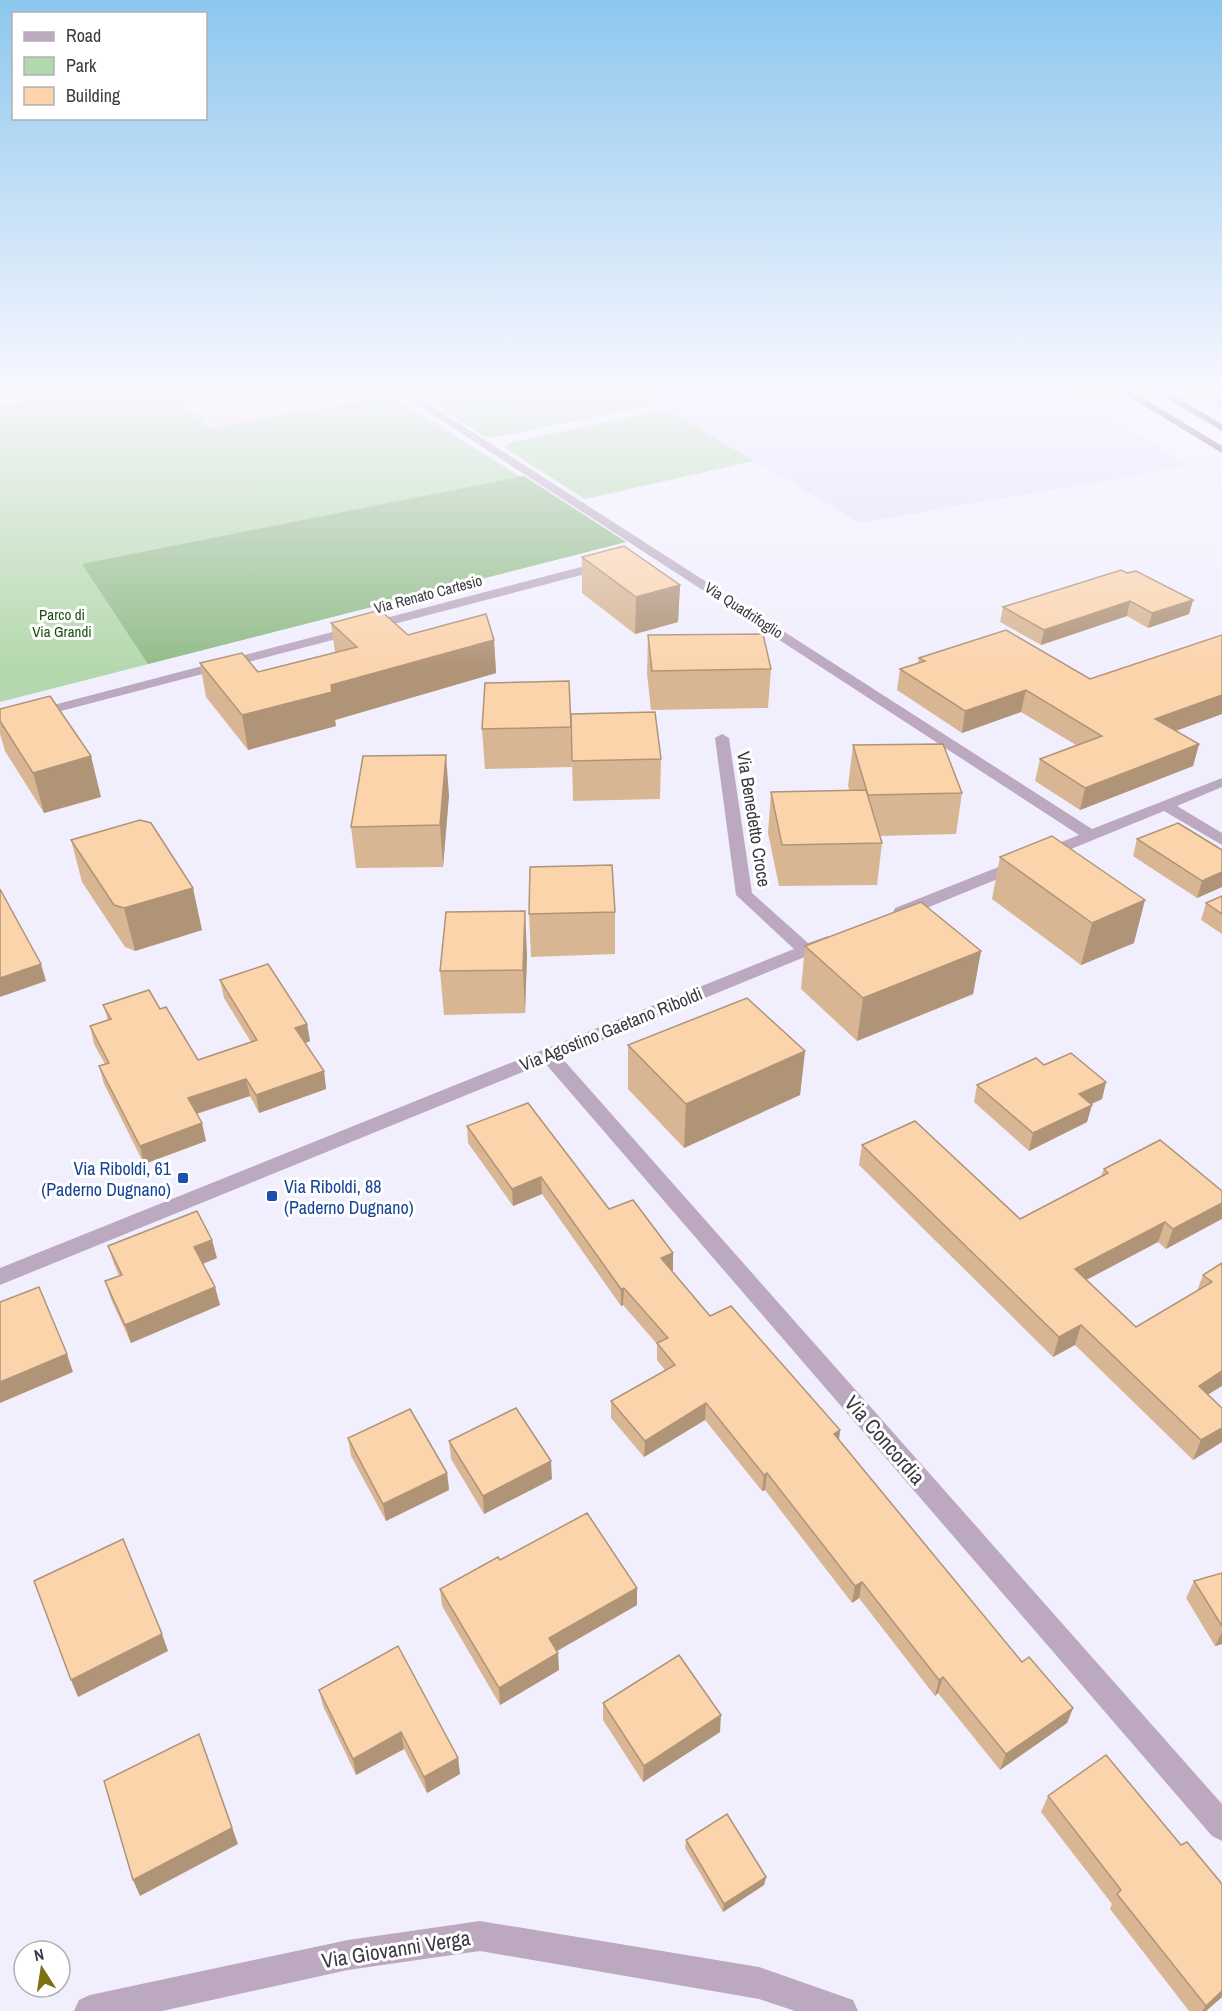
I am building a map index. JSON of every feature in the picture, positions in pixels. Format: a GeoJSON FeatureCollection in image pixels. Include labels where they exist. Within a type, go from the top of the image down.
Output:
{"type":"FeatureCollection","features":[{"type":"Feature","properties":{"kind":"street","name":"Via Quadrifoglio"},"geometry":{"type":"LineString","coordinates":[[545,482],[1090,835]]}},
{"type":"Feature","properties":{"kind":"street","name":"Via Renato Cartesio"},"geometry":{"type":"LineString","coordinates":[[0,723],[655,552]]}},
{"type":"Feature","properties":{"kind":"street","name":"Via Benedetto Croce"},"geometry":{"type":"LineString","coordinates":[[722,738],[744,896],[806,950]]}},
{"type":"Feature","properties":{"kind":"street"},"geometry":{"type":"LineString","coordinates":[[887,917],[1222,782]]}},
{"type":"Feature","properties":{"kind":"street"},"geometry":{"type":"LineString","coordinates":[[1164,804],[1222,840]]}},
{"type":"Feature","properties":{"kind":"street","name":"Via Agostino Gaetano Riboldi"},"geometry":{"type":"LineString","coordinates":[[0,1277],[846,934]]}},
{"type":"Feature","properties":{"kind":"street","name":"Via Concordia"},"geometry":{"type":"LineString","coordinates":[[548,1054],[1222,1826]]}},
{"type":"Feature","properties":{"kind":"street","name":"Via Giovanni Verga"},"geometry":{"type":"LineString","coordinates":[[90,2011],[348,1955],[480,1936],[759,1983],[842,2011]]}},
{"type":"Feature","properties":{"kind":"shaded area"},"geometry":{"type":"Polygon","coordinates":[[[790,482],[1097,482],[860,523],[790,482]]]}},
{"type":"Feature","properties":{"kind":"green space","name":"Parco di Via Grandi"},"geometry":{"type":"Polygon","coordinates":[[[0,482],[529,482],[626,542],[0,702],[0,482]]]}},
{"type":"Feature","properties":{"kind":"green space","name":"Parco di Via Grandi"},"geometry":{"type":"Polygon","coordinates":[[[495,482],[533,482],[626,542],[148,664],[82,564],[495,482]]]}},
{"type":"Feature","properties":{"kind":"green space"},"geometry":{"type":"Polygon","coordinates":[[[558,482],[661,482],[585,499],[558,482]]]}},
{"type":"Feature","properties":{"kind":"building"},"geometry":{"type":"Polygon","coordinates":[[[624,546],[680,585],[636,597],[582,557],[624,546]]]}},
{"type":"Feature","properties":{"kind":"building"},"geometry":{"type":"Polygon","coordinates":[[[1121,570],[1127,573],[1136,571],[1193,600],[1152,613],[1130,601],[1044,630],[1003,607],[1121,570]]]}},
{"type":"Feature","properties":{"kind":"building"},"geometry":{"type":"Polygon","coordinates":[[[380,610],[408,635],[486,614],[494,640],[331,685],[332,692],[242,715],[200,663],[242,653],[258,672],[357,647],[331,623],[380,610]]]}},
{"type":"Feature","properties":{"kind":"building"},"geometry":{"type":"Polygon","coordinates":[[[1006,630],[1090,679],[1222,635],[1222,695],[1155,719],[1199,744],[1085,788],[1040,759],[1102,736],[1026,690],[965,711],[900,669],[925,661],[919,658],[1006,630]]]}},
{"type":"Feature","properties":{"kind":"building"},"geometry":{"type":"Polygon","coordinates":[[[763,634],[771,669],[652,671],[648,635],[763,634]]]}},
{"type":"Feature","properties":{"kind":"building"},"geometry":{"type":"Polygon","coordinates":[[[569,681],[571,727],[482,729],[485,683],[569,681]]]}},
{"type":"Feature","properties":{"kind":"building"},"geometry":{"type":"Polygon","coordinates":[[[50,696],[91,756],[33,773],[0,721],[0,709],[50,696]]]}},
{"type":"Feature","properties":{"kind":"building"},"geometry":{"type":"Polygon","coordinates":[[[655,712],[661,759],[572,761],[571,714],[655,712]]]}},
{"type":"Feature","properties":{"kind":"building"},"geometry":{"type":"Polygon","coordinates":[[[943,744],[962,793],[868,795],[853,745],[943,744]]]}},
{"type":"Feature","properties":{"kind":"building"},"geometry":{"type":"Polygon","coordinates":[[[446,755],[440,825],[351,827],[363,756],[446,755]]]}},
{"type":"Feature","properties":{"kind":"building"},"geometry":{"type":"Polygon","coordinates":[[[866,790],[882,843],[782,845],[771,792],[866,790]]]}},
{"type":"Feature","properties":{"kind":"building"},"geometry":{"type":"Polygon","coordinates":[[[140,820],[151,823],[193,888],[124,908],[114,905],[71,840],[140,820]]]}},
{"type":"Feature","properties":{"kind":"building"},"geometry":{"type":"Polygon","coordinates":[[[1178,823],[1222,850],[1222,872],[1202,881],[1137,839],[1178,823]]]}},
{"type":"Feature","properties":{"kind":"building"},"geometry":{"type":"Polygon","coordinates":[[[1052,836],[1145,900],[1092,923],[1000,857],[1052,836]]]}},
{"type":"Feature","properties":{"kind":"building"},"geometry":{"type":"Polygon","coordinates":[[[612,865],[615,912],[529,914],[530,867],[612,865]]]}},
{"type":"Feature","properties":{"kind":"building"},"geometry":{"type":"Polygon","coordinates":[[[0,889],[41,964],[0,978],[0,889]]]}},
{"type":"Feature","properties":{"kind":"building"},"geometry":{"type":"Polygon","coordinates":[[[1222,896],[1222,914],[1206,903],[1222,896]]]}},
{"type":"Feature","properties":{"kind":"building"},"geometry":{"type":"Polygon","coordinates":[[[921,902],[981,951],[863,998],[805,946],[921,902]]]}},
{"type":"Feature","properties":{"kind":"building"},"geometry":{"type":"Polygon","coordinates":[[[525,911],[523,970],[440,971],[446,912],[525,911]]]}},
{"type":"Feature","properties":{"kind":"building"},"geometry":{"type":"Polygon","coordinates":[[[268,964],[307,1024],[295,1028],[324,1071],[256,1095],[246,1079],[188,1098],[202,1123],[140,1146],[99,1066],[109,1063],[90,1026],[111,1019],[103,1005],[149,990],[160,1009],[166,1007],[198,1060],[257,1040],[220,980],[268,964]]]}},
{"type":"Feature","properties":{"kind":"building"},"geometry":{"type":"Polygon","coordinates":[[[747,998],[805,1051],[686,1104],[628,1045],[747,998]]]}},
{"type":"Feature","properties":{"kind":"building"},"geometry":{"type":"Polygon","coordinates":[[[1071,1053],[1106,1082],[1079,1094],[1092,1105],[1033,1133],[977,1085],[1036,1058],[1044,1065],[1071,1053]]]}},
{"type":"Feature","properties":{"kind":"building"},"geometry":{"type":"Polygon","coordinates":[[[528,1103],[609,1209],[633,1200],[673,1253],[661,1258],[710,1316],[731,1306],[840,1430],[834,1434],[1022,1662],[1029,1657],[1073,1708],[1006,1754],[943,1677],[939,1680],[862,1582],[855,1586],[767,1473],[764,1475],[706,1403],[645,1441],[611,1401],[675,1365],[657,1343],[668,1338],[624,1288],[621,1289],[541,1177],[512,1189],[467,1126],[528,1103]]]}},
{"type":"Feature","properties":{"kind":"building"},"geometry":{"type":"Polygon","coordinates":[[[915,1121],[1020,1219],[1108,1173],[1104,1169],[1160,1140],[1222,1191],[1222,1203],[1173,1229],[1165,1222],[1075,1269],[1136,1327],[1212,1282],[1203,1275],[1222,1263],[1222,1371],[1199,1386],[1222,1408],[1222,1428],[1201,1440],[1081,1325],[1059,1337],[862,1145],[915,1121]]]}},
{"type":"Feature","properties":{"kind":"building"},"geometry":{"type":"Polygon","coordinates":[[[197,1211],[212,1240],[194,1247],[215,1287],[125,1325],[105,1281],[122,1275],[108,1246],[197,1211]]]}},
{"type":"Feature","properties":{"kind":"building"},"geometry":{"type":"Polygon","coordinates":[[[39,1287],[67,1354],[0,1382],[0,1302],[39,1287]]]}},
{"type":"Feature","properties":{"kind":"building"},"geometry":{"type":"Polygon","coordinates":[[[516,1408],[551,1461],[483,1496],[449,1441],[516,1408]]]}},
{"type":"Feature","properties":{"kind":"building"},"geometry":{"type":"Polygon","coordinates":[[[410,1409],[447,1473],[383,1504],[348,1438],[410,1409]]]}},
{"type":"Feature","properties":{"kind":"building"},"geometry":{"type":"Polygon","coordinates":[[[587,1513],[637,1588],[549,1638],[558,1653],[499,1688],[440,1589],[587,1513]]]}},
{"type":"Feature","properties":{"kind":"building"},"geometry":{"type":"Polygon","coordinates":[[[123,1539],[162,1634],[71,1680],[34,1581],[123,1539]]]}},
{"type":"Feature","properties":{"kind":"building"},"geometry":{"type":"Polygon","coordinates":[[[1222,1573],[1222,1626],[1194,1581],[1222,1573]]]}},
{"type":"Feature","properties":{"kind":"building"},"geometry":{"type":"Polygon","coordinates":[[[398,1646],[458,1758],[424,1777],[401,1732],[353,1759],[319,1690],[398,1646]]]}},
{"type":"Feature","properties":{"kind":"building"},"geometry":{"type":"Polygon","coordinates":[[[679,1655],[721,1715],[644,1766],[603,1703],[679,1655]]]}},
{"type":"Feature","properties":{"kind":"building"},"geometry":{"type":"Polygon","coordinates":[[[199,1734],[232,1828],[133,1880],[104,1781],[199,1734]]]}},
{"type":"Feature","properties":{"kind":"building"},"geometry":{"type":"Polygon","coordinates":[[[1106,1755],[1181,1845],[1187,1842],[1222,1884],[1222,1991],[1206,2006],[1117,1894],[1121,1890],[1048,1796],[1106,1755]]]}},
{"type":"Feature","properties":{"kind":"building"},"geometry":{"type":"Polygon","coordinates":[[[727,1814],[766,1877],[724,1904],[686,1840],[727,1814]]]}},
{"type":"Feature","properties":{"kind":"place","name":"Via Riboldi, 61 (Paderno Dugnano)"},"geometry":{"type":"Point","coordinates":[183,1178]}},
{"type":"Feature","properties":{"kind":"place","name":"Via Riboldi, 88 (Paderno Dugnano)"},"geometry":{"type":"Point","coordinates":[272,1196]}}]}
